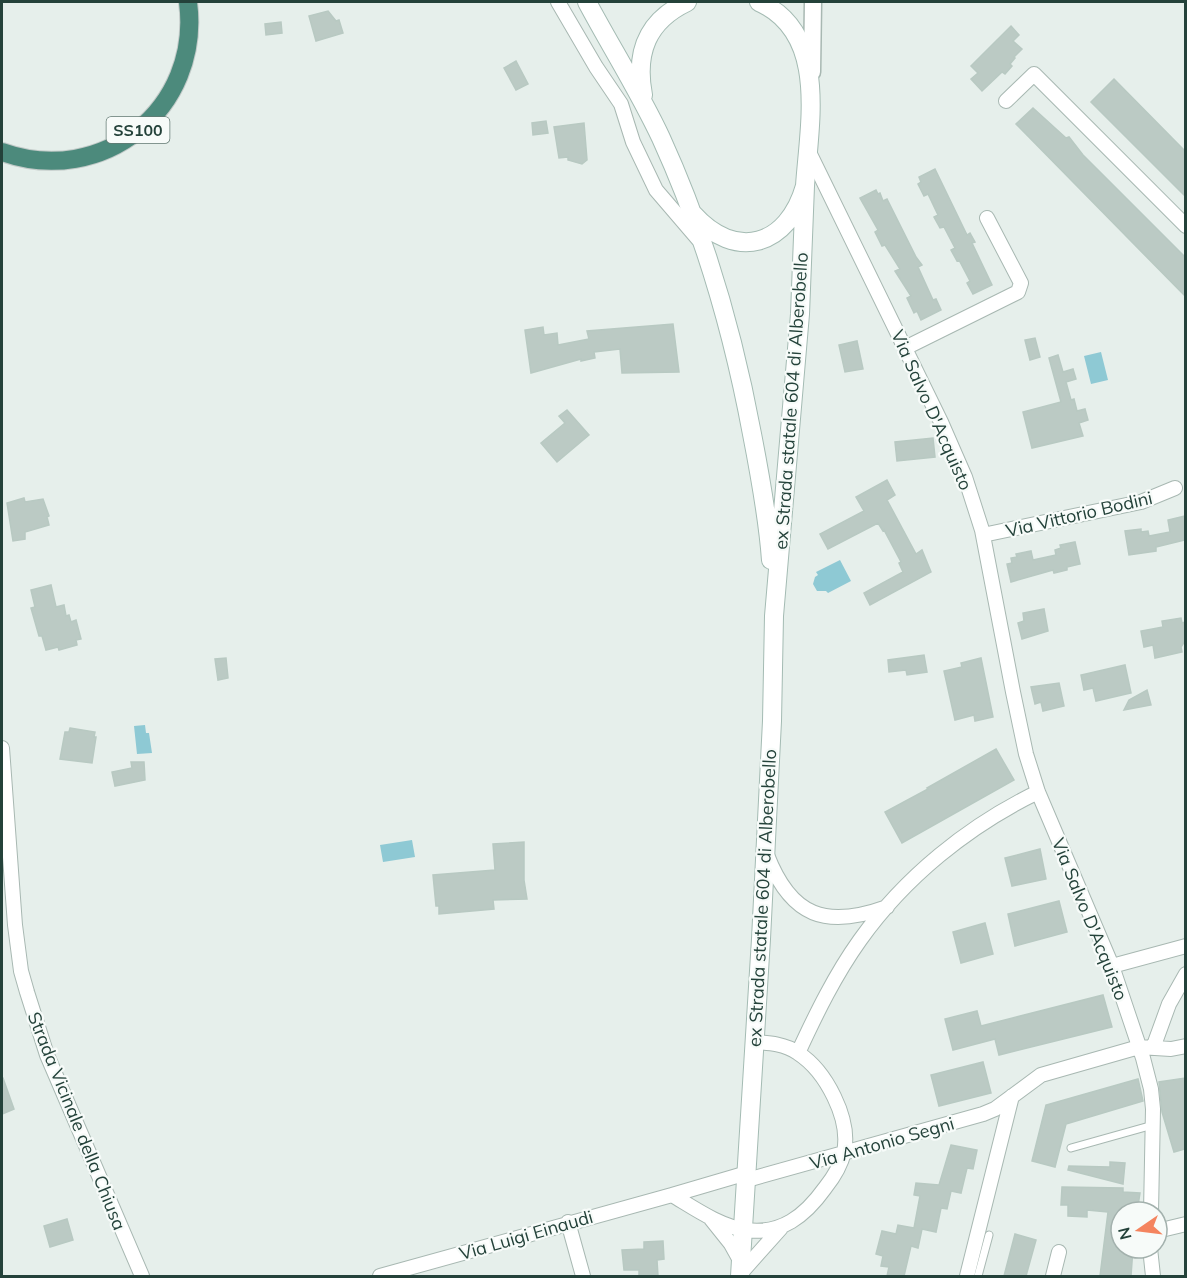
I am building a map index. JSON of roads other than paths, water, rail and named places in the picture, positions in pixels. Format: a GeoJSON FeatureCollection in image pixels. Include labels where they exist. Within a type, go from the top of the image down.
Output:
{"type":"FeatureCollection","features":[{"type":"Feature","properties":{"kind":"highway","name":"SS100"},"geometry":{"type":"LineString","coordinates":[[2,152],[28,160],[59,162],[80,159],[117,145],[146,124],[168,98],[182,69],[189,39],[188,2]]}},
{"type":"Feature","properties":{"kind":"main road","name":"ex Strada statale 604 di Alberobello"},"geometry":{"type":"LineString","coordinates":[[587,2],[644,103],[683,189],[729,327],[758,463],[770,544],[774,616]]}},
{"type":"Feature","properties":{"kind":"main road"},"geometry":{"type":"LineString","coordinates":[[644,103],[639,74],[648,37],[659,20],[671,9],[687,2]]}},
{"type":"Feature","properties":{"kind":"main road"},"geometry":{"type":"LineString","coordinates":[[759,2],[779,15],[800,41],[806,55],[811,97],[807,148]]}},
{"type":"Feature","properties":{"kind":"main road","name":"ex Strada statale 604 di Alberobello"},"geometry":{"type":"LineString","coordinates":[[740,1271],[766,850],[774,616],[800,314],[807,148]]}},
{"type":"Feature","properties":{"kind":"main road"},"geometry":{"type":"LineString","coordinates":[[691,212],[713,233],[731,242],[755,242],[771,236],[784,226],[794,213],[805,186]]}},
{"type":"Feature","properties":{"kind":"street"},"geometry":{"type":"LineString","coordinates":[[558,2],[596,67],[621,104],[633,142],[656,190],[702,242]]}},
{"type":"Feature","properties":{"kind":"street"},"geometry":{"type":"LineString","coordinates":[[811,97],[813,2]]}},
{"type":"Feature","properties":{"kind":"street"},"geometry":{"type":"LineString","coordinates":[[1006,101],[1034,74],[1185,226]]}},
{"type":"Feature","properties":{"kind":"street","name":"Via Salvo D'Acquisto"},"geometry":{"type":"LineString","coordinates":[[807,148],[941,422],[964,477],[983,535],[1028,762],[1038,792],[1146,1048],[1154,1125],[1151,1200]]}},
{"type":"Feature","properties":{"kind":"street"},"geometry":{"type":"LineString","coordinates":[[905,348],[1018,292],[1021,283],[987,218]]}},
{"type":"Feature","properties":{"kind":"street","name":"Via Vittorio Bodini"},"geometry":{"type":"LineString","coordinates":[[983,535],[1141,502],[1175,488]]}},
{"type":"Feature","properties":{"kind":"street","name":"Strada Vicinale della Chiusa"},"geometry":{"type":"LineString","coordinates":[[2,748],[14,915],[21,971],[52,1065],[142,1276]]}},
{"type":"Feature","properties":{"kind":"street"},"geometry":{"type":"LineString","coordinates":[[798,1053],[842,968],[860,940],[888,907],[932,861],[1002,810],[1038,792]]}},
{"type":"Feature","properties":{"kind":"street"},"geometry":{"type":"LineString","coordinates":[[766,850],[775,876],[785,892],[799,906],[812,913],[848,917],[888,907]]}},
{"type":"Feature","properties":{"kind":"street"},"geometry":{"type":"LineString","coordinates":[[1112,966],[1185,946]]}},
{"type":"Feature","properties":{"kind":"street"},"geometry":{"type":"LineString","coordinates":[[1146,1048],[1185,974]]}},
{"type":"Feature","properties":{"kind":"street"},"geometry":{"type":"LineString","coordinates":[[672,1195],[710,1217],[744,1230],[774,1230],[802,1215],[837,1171],[844,1154],[845,1142],[842,1121],[831,1089],[798,1053],[780,1045],[755,1042]]}},
{"type":"Feature","properties":{"kind":"street","name":"Via Antonio Segni"},"geometry":{"type":"LineString","coordinates":[[747,1176],[844,1154],[983,1114],[995,1109],[1041,1075],[1146,1048],[1171,1049],[1185,1046]]}},
{"type":"Feature","properties":{"kind":"street"},"geometry":{"type":"LineString","coordinates":[[967,1276],[1012,1096]]}},
{"type":"Feature","properties":{"kind":"street","name":"Via Luigi Einaudi"},"geometry":{"type":"LineString","coordinates":[[380,1276],[568,1222],[747,1176]]}},
{"type":"Feature","properties":{"kind":"street"},"geometry":{"type":"LineString","coordinates":[[710,1217],[731,1244],[740,1271],[783,1226]]}},
{"type":"Feature","properties":{"kind":"street"},"geometry":{"type":"LineString","coordinates":[[568,1222],[583,1276]]}},
{"type":"Feature","properties":{"kind":"street"},"geometry":{"type":"LineString","coordinates":[[1169,1229],[1185,1224]]}},
{"type":"Feature","properties":{"kind":"street"},"geometry":{"type":"LineString","coordinates":[[1053,1276],[1059,1252]]}},
{"type":"Feature","properties":{"kind":"lane"},"geometry":{"type":"LineString","coordinates":[[1071,1148],[1154,1125]]}},
{"type":"Feature","properties":{"kind":"lane"},"geometry":{"type":"LineString","coordinates":[[978,1276],[989,1235]]}},
{"type":"Feature","properties":{"kind":"water"},"geometry":{"type":"Polygon","coordinates":[[[1101,352],[1108,380],[1091,384],[1084,356],[1101,352]]]}},
{"type":"Feature","properties":{"kind":"water"},"geometry":{"type":"Polygon","coordinates":[[[840,560],[851,581],[828,593],[817,591],[813,584],[818,575],[816,572],[840,560]]]}},
{"type":"Feature","properties":{"kind":"water"},"geometry":{"type":"Polygon","coordinates":[[[145,725],[146,733],[149,733],[152,753],[137,754],[134,726],[145,725]]]}},
{"type":"Feature","properties":{"kind":"water"},"geometry":{"type":"Polygon","coordinates":[[[412,840],[415,857],[383,862],[380,845],[412,840]]]}}]}
